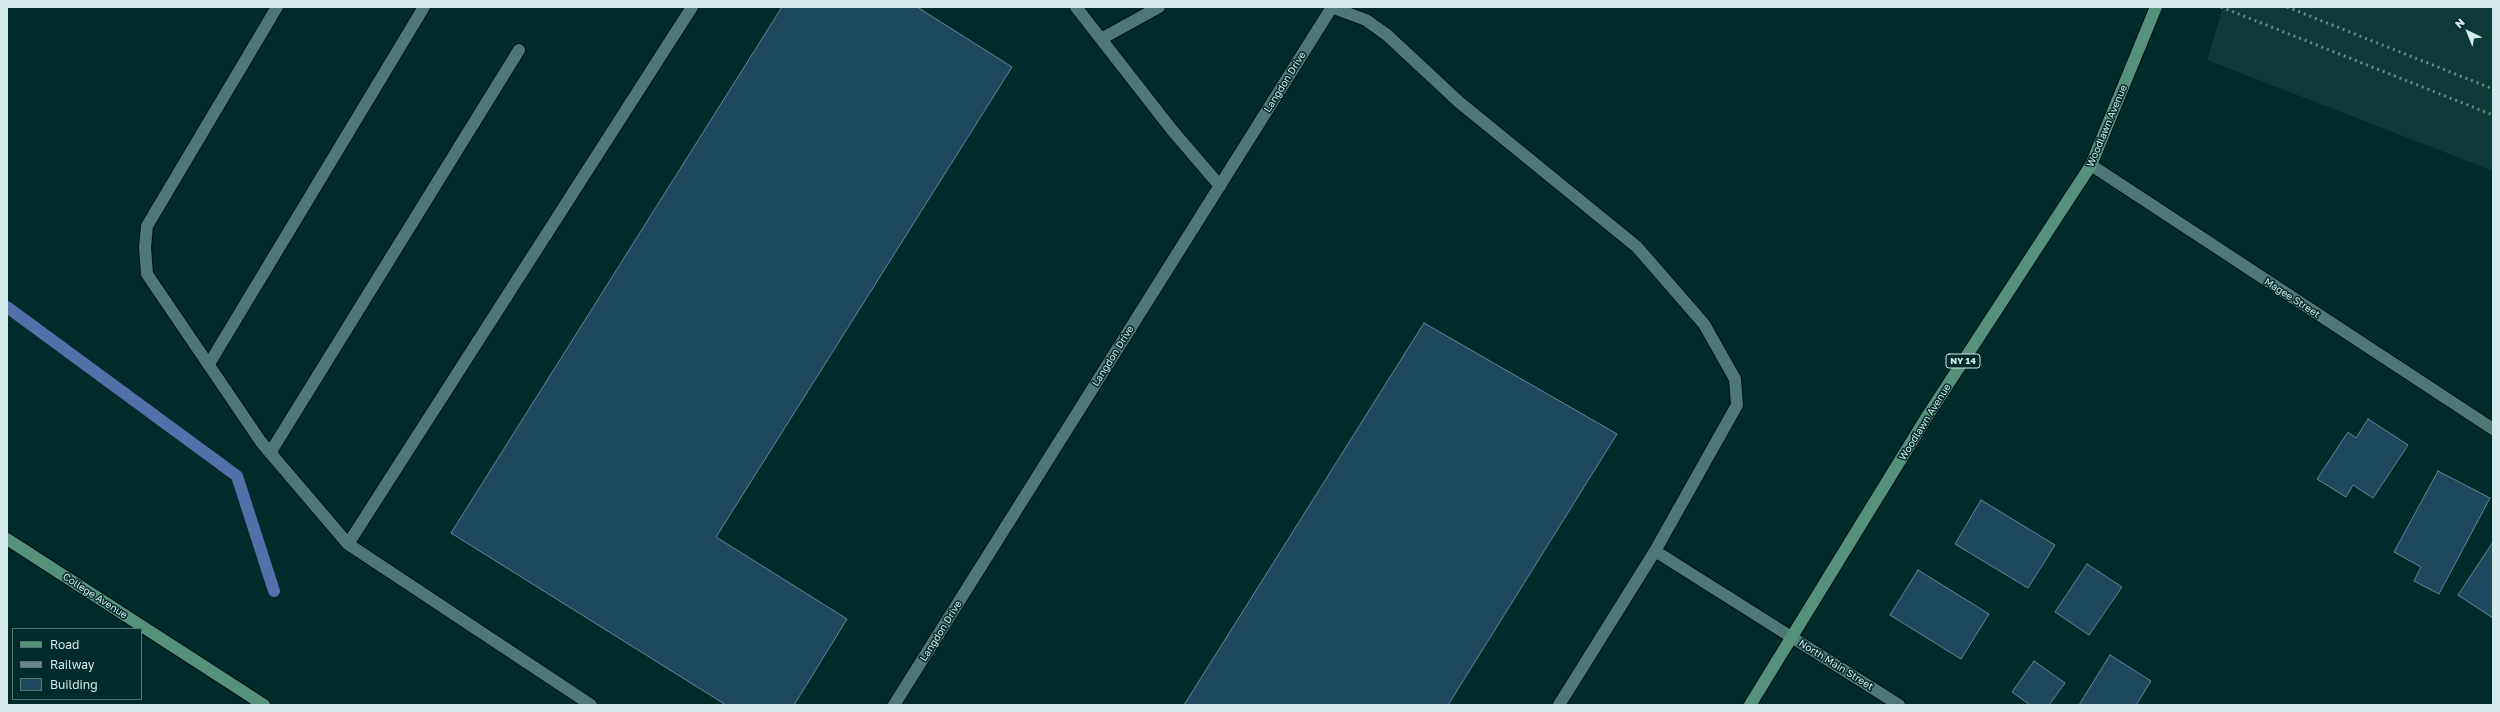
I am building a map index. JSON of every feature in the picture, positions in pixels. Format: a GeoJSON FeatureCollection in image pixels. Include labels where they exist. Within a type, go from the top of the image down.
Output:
{"type":"FeatureCollection","features":[{"type":"Feature","properties":{"kind":"main road","name":"Woodlawn Avenue"},"geometry":{"type":"LineString","coordinates":[[1750,705],[1793,638],[1928,415],[2091,165],[2156,7]]}},
{"type":"Feature","properties":{"kind":"main road","name":"College Avenue"},"geometry":{"type":"LineString","coordinates":[[7,539],[264,705]]}},
{"type":"Feature","properties":{"kind":"street"},"geometry":{"type":"LineString","coordinates":[[277,7],[147,226],[145,247],[147,274],[270,453],[348,544],[591,705]]}},
{"type":"Feature","properties":{"kind":"street"},"geometry":{"type":"LineString","coordinates":[[209,364],[424,7]]}},
{"type":"Feature","properties":{"kind":"street"},"geometry":{"type":"LineString","coordinates":[[348,544],[692,7]]}},
{"type":"Feature","properties":{"kind":"street"},"geometry":{"type":"LineString","coordinates":[[1076,7],[1172,130],[1220,186]]}},
{"type":"Feature","properties":{"kind":"street"},"geometry":{"type":"LineString","coordinates":[[1101,39],[1159,7]]}},
{"type":"Feature","properties":{"kind":"street"},"geometry":{"type":"LineString","coordinates":[[1331,7],[1366,20],[1387,35],[1459,102],[1636,247],[1704,324],[1734,379],[1737,405],[1655,551],[1559,705]]}},
{"type":"Feature","properties":{"kind":"street","name":"Langdon Drive"},"geometry":{"type":"LineString","coordinates":[[894,705],[1331,7]]}},
{"type":"Feature","properties":{"kind":"street"},"geometry":{"type":"LineString","coordinates":[[270,453],[519,50]]}},
{"type":"Feature","properties":{"kind":"street","name":"Magee Street"},"geometry":{"type":"LineString","coordinates":[[2091,165],[2493,429]]}},
{"type":"Feature","properties":{"kind":"street","name":"North Main Street"},"geometry":{"type":"LineString","coordinates":[[1655,551],[1899,705]]}},
{"type":"Feature","properties":{"kind":"shaded area"},"geometry":{"type":"Polygon","coordinates":[[[2223,7],[2493,7],[2493,171],[2207,60],[2223,7]]]}},
{"type":"Feature","properties":{"kind":"building"},"geometry":{"type":"Polygon","coordinates":[[[782,7],[917,7],[1012,67],[716,537],[847,619],[794,705],[726,705],[451,533],[782,7]]]}},
{"type":"Feature","properties":{"kind":"building"},"geometry":{"type":"Polygon","coordinates":[[[1424,323],[1617,434],[1448,705],[1184,705],[1424,323]]]}},
{"type":"Feature","properties":{"kind":"building"},"geometry":{"type":"Polygon","coordinates":[[[2368,419],[2408,445],[2373,498],[2353,485],[2346,497],[2317,479],[2348,432],[2356,438],[2368,419]]]}},
{"type":"Feature","properties":{"kind":"building"},"geometry":{"type":"Polygon","coordinates":[[[2438,471],[2490,498],[2439,594],[2414,581],[2421,567],[2394,552],[2438,471]]]}},
{"type":"Feature","properties":{"kind":"building"},"geometry":{"type":"Polygon","coordinates":[[[1981,500],[2055,545],[2028,588],[1955,544],[1981,500]]]}},
{"type":"Feature","properties":{"kind":"building"},"geometry":{"type":"Polygon","coordinates":[[[2493,542],[2493,618],[2458,595],[2493,542]]]}},
{"type":"Feature","properties":{"kind":"building"},"geometry":{"type":"Polygon","coordinates":[[[2087,564],[2122,587],[2089,635],[2055,612],[2087,564]]]}},
{"type":"Feature","properties":{"kind":"building"},"geometry":{"type":"Polygon","coordinates":[[[1918,570],[1989,614],[1961,659],[1890,615],[1918,570]]]}},
{"type":"Feature","properties":{"kind":"building"},"geometry":{"type":"Polygon","coordinates":[[[2110,655],[2151,681],[2136,705],[2079,705],[2110,655]]]}},
{"type":"Feature","properties":{"kind":"building"},"geometry":{"type":"Polygon","coordinates":[[[2034,661],[2065,683],[2049,705],[2030,705],[2012,692],[2034,661]]]}},
{"type":"Feature","properties":{"kind":"waterway"},"geometry":{"type":"LineString","coordinates":[[7,307],[237,476],[274,591]]}},
{"type":"Feature","properties":{"kind":"railway"},"geometry":{"type":"LineString","coordinates":[[2221,7],[2493,115]]}},
{"type":"Feature","properties":{"kind":"railway"},"geometry":{"type":"LineString","coordinates":[[2287,7],[2493,89]]}}]}
